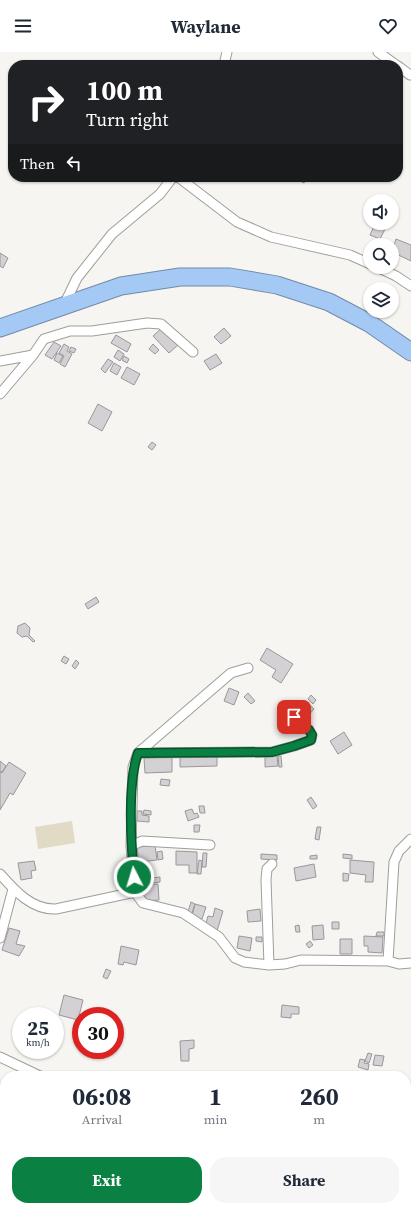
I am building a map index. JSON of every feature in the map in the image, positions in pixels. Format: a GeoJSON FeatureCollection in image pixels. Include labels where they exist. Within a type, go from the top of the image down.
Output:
{"type":"FeatureCollection","features":[{"type":"Feature","properties":{"kind":"highway"},"geometry":{"type":"LineString","coordinates":[[0,328],[121,286],[180,277],[230,277],[277,285],[329,302],[369,322],[411,352]]}},
{"type":"Feature","properties":{"kind":"street"},"geometry":{"type":"LineString","coordinates":[[378,52],[389,60]]}},
{"type":"Feature","properties":{"kind":"street"},"geometry":{"type":"LineString","coordinates":[[403,70],[410,75]]}},
{"type":"Feature","properties":{"kind":"street"},"geometry":{"type":"LineString","coordinates":[[64,306],[77,278],[112,234],[160,194],[169,182]]}},
{"type":"Feature","properties":{"kind":"street"},"geometry":{"type":"LineString","coordinates":[[185,182],[238,222],[264,234],[350,255],[363,261]]}},
{"type":"Feature","properties":{"kind":"street"},"geometry":{"type":"LineString","coordinates":[[392,274],[411,286]]}},
{"type":"Feature","properties":{"kind":"street"},"geometry":{"type":"LineString","coordinates":[[0,394],[33,355],[44,339],[70,331],[92,331],[147,323],[161,324],[193,352]]}},
{"type":"Feature","properties":{"kind":"street"},"geometry":{"type":"LineString","coordinates":[[0,361],[33,355]]}},
{"type":"Feature","properties":{"kind":"street"},"geometry":{"type":"LineString","coordinates":[[248,668],[231,673],[138,753],[134,767],[131,846],[135,892],[143,903],[183,913],[219,937],[235,958],[244,962],[269,965],[285,964],[302,960],[388,961],[398,964],[411,963]]}},
{"type":"Feature","properties":{"kind":"street"},"geometry":{"type":"LineString","coordinates":[[138,753],[272,752],[311,740],[312,735],[309,730],[294,717]]}},
{"type":"Feature","properties":{"kind":"street"},"geometry":{"type":"LineString","coordinates":[[388,961],[394,862],[399,852],[411,839]]}},
{"type":"Feature","properties":{"kind":"street"},"geometry":{"type":"LineString","coordinates":[[131,846],[142,841],[210,845]]}},
{"type":"Feature","properties":{"kind":"street"},"geometry":{"type":"LineString","coordinates":[[269,965],[266,880],[267,869],[272,864]]}},
{"type":"Feature","properties":{"kind":"street"},"geometry":{"type":"LineString","coordinates":[[0,874],[13,889],[35,906],[45,910],[135,892]]}},
{"type":"Feature","properties":{"kind":"street"},"geometry":{"type":"LineString","coordinates":[[0,938],[13,889]]}},
{"type":"Feature","properties":{"kind":"street"},"geometry":{"type":"LineString","coordinates":[[0,1057],[29,1071]]}},
{"type":"Feature","properties":{"kind":"shaded area"},"geometry":{"type":"Polygon","coordinates":[[[72,821],[75,843],[38,849],[35,827],[72,821]]]}},
{"type":"Feature","properties":{"kind":"building"},"geometry":{"type":"Polygon","coordinates":[[[372,230],[384,230],[380,238],[370,235],[372,230]]]}},
{"type":"Feature","properties":{"kind":"building"},"geometry":{"type":"Polygon","coordinates":[[[399,240],[411,245],[411,261],[399,255],[399,240]]]}},
{"type":"Feature","properties":{"kind":"building"},"geometry":{"type":"Polygon","coordinates":[[[0,253],[8,258],[3,268],[0,266],[0,253]]]}},
{"type":"Feature","properties":{"kind":"building"},"geometry":{"type":"Polygon","coordinates":[[[163,327],[179,344],[169,353],[153,336],[163,327]]]}},
{"type":"Feature","properties":{"kind":"building"},"geometry":{"type":"Polygon","coordinates":[[[224,328],[231,336],[221,344],[214,337],[224,328]]]}},
{"type":"Feature","properties":{"kind":"building"},"geometry":{"type":"Polygon","coordinates":[[[116,335],[131,344],[127,352],[111,343],[116,335]]]}},
{"type":"Feature","properties":{"kind":"building"},"geometry":{"type":"Polygon","coordinates":[[[54,342],[61,346],[52,359],[45,355],[54,342]]]}},
{"type":"Feature","properties":{"kind":"building"},"geometry":{"type":"Polygon","coordinates":[[[64,344],[69,347],[67,351],[72,354],[65,367],[60,364],[64,356],[59,353],[64,344]]]}},
{"type":"Feature","properties":{"kind":"building"},"geometry":{"type":"Polygon","coordinates":[[[153,344],[159,350],[155,354],[149,349],[153,344]]]}},
{"type":"Feature","properties":{"kind":"building"},"geometry":{"type":"Polygon","coordinates":[[[71,347],[76,349],[74,353],[69,351],[71,347]]]}},
{"type":"Feature","properties":{"kind":"building"},"geometry":{"type":"Polygon","coordinates":[[[118,350],[124,354],[120,361],[114,357],[118,350]]]}},
{"type":"Feature","properties":{"kind":"building"},"geometry":{"type":"Polygon","coordinates":[[[57,353],[63,356],[59,363],[54,360],[57,353]]]}},
{"type":"Feature","properties":{"kind":"building"},"geometry":{"type":"Polygon","coordinates":[[[216,354],[222,363],[210,370],[204,361],[216,354]]]}},
{"type":"Feature","properties":{"kind":"building"},"geometry":{"type":"Polygon","coordinates":[[[124,356],[129,359],[127,363],[122,360],[124,356]]]}},
{"type":"Feature","properties":{"kind":"building"},"geometry":{"type":"Polygon","coordinates":[[[108,359],[113,362],[105,373],[101,369],[108,359]]]}},
{"type":"Feature","properties":{"kind":"building"},"geometry":{"type":"Polygon","coordinates":[[[114,363],[121,367],[117,375],[110,371],[114,363]]]}},
{"type":"Feature","properties":{"kind":"building"},"geometry":{"type":"Polygon","coordinates":[[[127,367],[140,374],[134,385],[121,378],[127,367]]]}},
{"type":"Feature","properties":{"kind":"building"},"geometry":{"type":"Polygon","coordinates":[[[98,404],[112,412],[102,431],[88,423],[98,404]]]}},
{"type":"Feature","properties":{"kind":"building"},"geometry":{"type":"Polygon","coordinates":[[[152,442],[156,445],[152,450],[148,447],[152,442]]]}},
{"type":"Feature","properties":{"kind":"building"},"geometry":{"type":"Polygon","coordinates":[[[96,597],[99,602],[88,609],[85,604],[96,597]]]}},
{"type":"Feature","properties":{"kind":"building"},"geometry":{"type":"Polygon","coordinates":[[[25,623],[30,628],[29,635],[35,641],[33,642],[27,636],[22,637],[17,633],[18,626],[25,623]]]}},
{"type":"Feature","properties":{"kind":"building"},"geometry":{"type":"Polygon","coordinates":[[[267,648],[293,664],[281,683],[272,677],[276,670],[260,660],[267,648]]]}},
{"type":"Feature","properties":{"kind":"building"},"geometry":{"type":"Polygon","coordinates":[[[64,656],[69,659],[66,664],[61,661],[64,656]]]}},
{"type":"Feature","properties":{"kind":"building"},"geometry":{"type":"Polygon","coordinates":[[[76,660],[79,663],[75,669],[72,666],[76,660]]]}},
{"type":"Feature","properties":{"kind":"building"},"geometry":{"type":"Polygon","coordinates":[[[229,688],[239,692],[234,705],[224,701],[229,688]]]}},
{"type":"Feature","properties":{"kind":"building"},"geometry":{"type":"Polygon","coordinates":[[[248,693],[255,701],[251,704],[244,697],[248,693]]]}},
{"type":"Feature","properties":{"kind":"building"},"geometry":{"type":"Polygon","coordinates":[[[311,695],[316,700],[313,704],[308,699],[311,695]]]}},
{"type":"Feature","properties":{"kind":"building"},"geometry":{"type":"Polygon","coordinates":[[[304,700],[314,709],[304,720],[294,711],[304,700]]]}},
{"type":"Feature","properties":{"kind":"building"},"geometry":{"type":"Polygon","coordinates":[[[344,732],[352,745],[338,754],[330,741],[344,732]]]}},
{"type":"Feature","properties":{"kind":"building"},"geometry":{"type":"Polygon","coordinates":[[[217,755],[217,766],[180,767],[180,756],[217,755]]]}},
{"type":"Feature","properties":{"kind":"building"},"geometry":{"type":"Polygon","coordinates":[[[277,756],[278,766],[265,767],[265,757],[277,756]]]}},
{"type":"Feature","properties":{"kind":"building"},"geometry":{"type":"Polygon","coordinates":[[[278,756],[281,756],[282,767],[279,767],[278,756]]]}},
{"type":"Feature","properties":{"kind":"building"},"geometry":{"type":"Polygon","coordinates":[[[172,757],[172,772],[145,773],[144,758],[172,757]]]}},
{"type":"Feature","properties":{"kind":"building"},"geometry":{"type":"Polygon","coordinates":[[[0,761],[6,766],[2,772],[0,771],[0,761]]]}},
{"type":"Feature","properties":{"kind":"building"},"geometry":{"type":"Polygon","coordinates":[[[9,762],[26,773],[13,795],[10,793],[0,810],[0,772],[2,773],[9,762]]]}},
{"type":"Feature","properties":{"kind":"building"},"geometry":{"type":"Polygon","coordinates":[[[161,779],[170,780],[169,786],[160,785],[161,779]]]}},
{"type":"Feature","properties":{"kind":"building"},"geometry":{"type":"Polygon","coordinates":[[[311,797],[317,806],[313,809],[307,800],[311,797]]]}},
{"type":"Feature","properties":{"kind":"building"},"geometry":{"type":"Polygon","coordinates":[[[199,806],[204,806],[205,813],[200,813],[199,806]]]}},
{"type":"Feature","properties":{"kind":"building"},"geometry":{"type":"Polygon","coordinates":[[[192,809],[194,814],[197,813],[199,817],[188,821],[185,811],[192,809]]]}},
{"type":"Feature","properties":{"kind":"building"},"geometry":{"type":"Polygon","coordinates":[[[144,810],[151,811],[151,815],[143,814],[144,810]]]}},
{"type":"Feature","properties":{"kind":"building"},"geometry":{"type":"Polygon","coordinates":[[[137,811],[142,811],[142,815],[149,816],[149,822],[137,821],[137,811]]]}},
{"type":"Feature","properties":{"kind":"building"},"geometry":{"type":"Polygon","coordinates":[[[194,825],[200,825],[199,832],[194,832],[194,825]]]}},
{"type":"Feature","properties":{"kind":"building"},"geometry":{"type":"Polygon","coordinates":[[[317,827],[321,827],[319,840],[315,839],[317,827]]]}},
{"type":"Feature","properties":{"kind":"building"},"geometry":{"type":"Polygon","coordinates":[[[155,845],[157,860],[139,862],[137,847],[155,845]]]}},
{"type":"Feature","properties":{"kind":"building"},"geometry":{"type":"Polygon","coordinates":[[[162,851],[163,859],[158,860],[157,852],[162,851]]]}},
{"type":"Feature","properties":{"kind":"building"},"geometry":{"type":"Polygon","coordinates":[[[176,851],[197,852],[197,873],[189,873],[189,865],[176,865],[176,851]]]}},
{"type":"Feature","properties":{"kind":"building"},"geometry":{"type":"Polygon","coordinates":[[[203,853],[207,853],[206,867],[202,867],[203,853]]]}},
{"type":"Feature","properties":{"kind":"building"},"geometry":{"type":"Polygon","coordinates":[[[261,854],[277,855],[277,860],[261,859],[261,854]]]}},
{"type":"Feature","properties":{"kind":"building"},"geometry":{"type":"Polygon","coordinates":[[[343,854],[352,855],[352,859],[343,858],[343,854]]]}},
{"type":"Feature","properties":{"kind":"building"},"geometry":{"type":"Polygon","coordinates":[[[317,855],[317,859],[310,859],[310,856],[317,855]]]}},
{"type":"Feature","properties":{"kind":"building"},"geometry":{"type":"Polygon","coordinates":[[[199,860],[202,861],[201,874],[197,874],[199,860]]]}},
{"type":"Feature","properties":{"kind":"building"},"geometry":{"type":"Polygon","coordinates":[[[350,860],[374,862],[373,882],[365,882],[366,875],[350,873],[350,860]]]}},
{"type":"Feature","properties":{"kind":"building"},"geometry":{"type":"Polygon","coordinates":[[[34,861],[36,870],[31,871],[32,878],[21,880],[18,863],[34,861]]]}},
{"type":"Feature","properties":{"kind":"building"},"geometry":{"type":"Polygon","coordinates":[[[314,864],[316,877],[296,881],[294,868],[314,864]]]}},
{"type":"Feature","properties":{"kind":"building"},"geometry":{"type":"Polygon","coordinates":[[[343,873],[349,874],[348,881],[343,881],[343,873]]]}},
{"type":"Feature","properties":{"kind":"building"},"geometry":{"type":"Polygon","coordinates":[[[160,877],[160,882],[153,883],[152,878],[160,877]]]}},
{"type":"Feature","properties":{"kind":"building"},"geometry":{"type":"Polygon","coordinates":[[[158,884],[159,900],[143,901],[141,885],[158,884]]]}},
{"type":"Feature","properties":{"kind":"building"},"geometry":{"type":"Polygon","coordinates":[[[191,902],[195,904],[191,916],[187,915],[191,902]]]}},
{"type":"Feature","properties":{"kind":"building"},"geometry":{"type":"Polygon","coordinates":[[[195,904],[206,907],[202,919],[192,916],[195,904]]]}},
{"type":"Feature","properties":{"kind":"building"},"geometry":{"type":"Polygon","coordinates":[[[215,908],[223,911],[217,931],[205,927],[208,916],[213,917],[215,908]]]}},
{"type":"Feature","properties":{"kind":"building"},"geometry":{"type":"Polygon","coordinates":[[[260,909],[261,921],[248,922],[247,911],[260,909]]]}},
{"type":"Feature","properties":{"kind":"building"},"geometry":{"type":"Polygon","coordinates":[[[332,922],[339,922],[339,929],[332,929],[332,922]]]}},
{"type":"Feature","properties":{"kind":"building"},"geometry":{"type":"Polygon","coordinates":[[[299,925],[300,932],[296,932],[295,926],[299,925]]]}},
{"type":"Feature","properties":{"kind":"building"},"geometry":{"type":"Polygon","coordinates":[[[323,925],[324,939],[313,940],[312,926],[323,925]]]}},
{"type":"Feature","properties":{"kind":"building"},"geometry":{"type":"Polygon","coordinates":[[[9,928],[20,931],[16,944],[25,946],[19,956],[2,950],[9,928]]]}},
{"type":"Feature","properties":{"kind":"building"},"geometry":{"type":"Polygon","coordinates":[[[377,932],[384,932],[384,936],[376,936],[377,932]]]}},
{"type":"Feature","properties":{"kind":"building"},"geometry":{"type":"Polygon","coordinates":[[[239,936],[252,938],[250,951],[237,948],[239,936]]]}},
{"type":"Feature","properties":{"kind":"building"},"geometry":{"type":"Polygon","coordinates":[[[364,936],[383,937],[382,953],[368,952],[368,946],[364,946],[364,936]]]}},
{"type":"Feature","properties":{"kind":"building"},"geometry":{"type":"Polygon","coordinates":[[[256,937],[262,937],[262,942],[256,941],[256,937]]]}},
{"type":"Feature","properties":{"kind":"building"},"geometry":{"type":"Polygon","coordinates":[[[340,939],[352,939],[352,954],[340,954],[340,939]]]}},
{"type":"Feature","properties":{"kind":"building"},"geometry":{"type":"Polygon","coordinates":[[[310,941],[313,945],[309,948],[306,944],[310,941]]]}},
{"type":"Feature","properties":{"kind":"building"},"geometry":{"type":"Polygon","coordinates":[[[121,946],[139,950],[136,965],[124,962],[123,965],[118,964],[121,946]]]}},
{"type":"Feature","properties":{"kind":"building"},"geometry":{"type":"Polygon","coordinates":[[[106,969],[111,971],[107,979],[103,977],[106,969]]]}},
{"type":"Feature","properties":{"kind":"building"},"geometry":{"type":"Polygon","coordinates":[[[64,995],[83,1000],[81,1007],[72,1007],[72,1018],[64,1016],[64,1007],[61,1007],[64,995]]]}},
{"type":"Feature","properties":{"kind":"building"},"geometry":{"type":"Polygon","coordinates":[[[282,1005],[299,1007],[299,1014],[291,1014],[291,1018],[281,1017],[282,1005]]]}},
{"type":"Feature","properties":{"kind":"building"},"geometry":{"type":"Polygon","coordinates":[[[194,1040],[194,1048],[189,1049],[189,1061],[181,1061],[180,1041],[194,1040]]]}},
{"type":"Feature","properties":{"kind":"building"},"geometry":{"type":"Polygon","coordinates":[[[368,1053],[372,1054],[369,1063],[365,1061],[368,1053]]]}},
{"type":"Feature","properties":{"kind":"building"},"geometry":{"type":"Polygon","coordinates":[[[375,1055],[384,1056],[382,1066],[373,1065],[375,1055]]]}},
{"type":"Feature","properties":{"kind":"building"},"geometry":{"type":"Polygon","coordinates":[[[360,1059],[365,1060],[364,1063],[369,1064],[368,1070],[358,1067],[360,1059]]]}},
{"type":"Feature","properties":{"kind":"route"},"geometry":{"type":"LineString","coordinates":[[134,877],[131,846],[134,767],[138,753],[272,752],[311,740],[312,735],[309,730],[294,717]]}}]}
